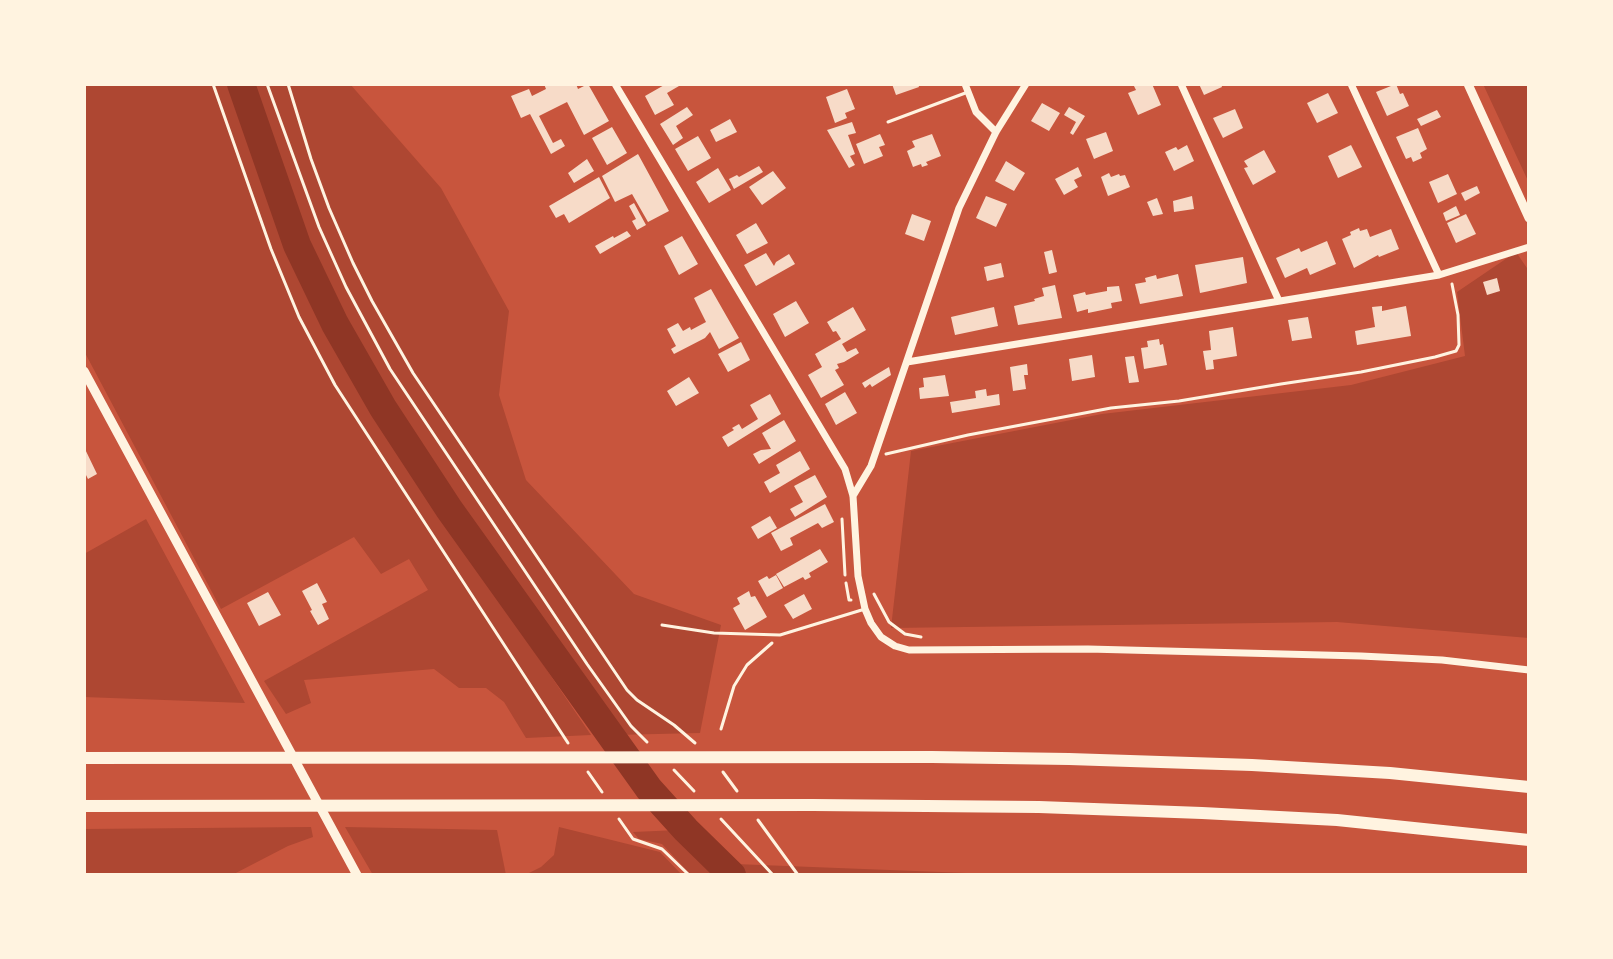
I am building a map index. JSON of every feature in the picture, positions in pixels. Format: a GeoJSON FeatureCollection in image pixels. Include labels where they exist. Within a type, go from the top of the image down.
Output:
{"type":"FeatureCollection","features":[{"type":"Feature","properties":{"kind":"highway"},"geometry":{"type":"LineString","coordinates":[[84,758],[932,757],[1163,761],[1390,773],[1529,787]]}},
{"type":"Feature","properties":{"kind":"highway"},"geometry":{"type":"LineString","coordinates":[[84,806],[1039,807],[1337,820],[1529,840]]}},
{"type":"Feature","properties":{"kind":"street"},"geometry":{"type":"LineString","coordinates":[[615,84],[845,469],[853,496],[858,576],[865,609],[881,637],[895,646],[909,650],[1088,649],[1361,656],[1442,660],[1529,670]]}},
{"type":"Feature","properties":{"kind":"street"},"geometry":{"type":"LineString","coordinates":[[853,496],[871,466],[959,208],[996,132],[1026,84]]}},
{"type":"Feature","properties":{"kind":"street"},"geometry":{"type":"LineString","coordinates":[[1181,84],[1279,301]]}},
{"type":"Feature","properties":{"kind":"street"},"geometry":{"type":"LineString","coordinates":[[1351,84],[1439,275]]}},
{"type":"Feature","properties":{"kind":"street"},"geometry":{"type":"LineString","coordinates":[[1468,84],[1529,218]]}},
{"type":"Feature","properties":{"kind":"street"},"geometry":{"type":"LineString","coordinates":[[966,88],[976,112],[996,132]]}},
{"type":"Feature","properties":{"kind":"street"},"geometry":{"type":"LineString","coordinates":[[907,362],[1439,275],[1529,247]]}},
{"type":"Feature","properties":{"kind":"street"},"geometry":{"type":"LineString","coordinates":[[84,371],[357,875]]}},
{"type":"Feature","properties":{"kind":"lane"},"geometry":{"type":"LineString","coordinates":[[888,122],[966,88]]}},
{"type":"Feature","properties":{"kind":"lane"},"geometry":{"type":"LineString","coordinates":[[662,625],[714,633],[780,635],[865,609]]}},
{"type":"Feature","properties":{"kind":"path"},"geometry":{"type":"LineString","coordinates":[[213,84],[271,249],[299,317],[335,385],[575,752]]}},
{"type":"Feature","properties":{"kind":"path"},"geometry":{"type":"LineString","coordinates":[[267,84],[324,239],[390,369],[587,664],[631,726],[653,748]]}},
{"type":"Feature","properties":{"kind":"path"},"geometry":{"type":"LineString","coordinates":[[288,84],[329,208],[372,301],[413,373],[627,690],[703,751]]}},
{"type":"Feature","properties":{"kind":"path"},"geometry":{"type":"LineString","coordinates":[[874,457],[968,435],[1111,408],[1179,401],[1361,372],[1456,351],[1459,345],[1458,315],[1450,272]]}},
{"type":"Feature","properties":{"kind":"path"},"geometry":{"type":"LineString","coordinates":[[842,511],[842,548],[849,600],[876,594],[884,616],[898,630],[918,637],[931,637]]}},
{"type":"Feature","properties":{"kind":"path"},"geometry":{"type":"LineString","coordinates":[[721,729],[734,686],[747,665],[780,635]]}},
{"type":"Feature","properties":{"kind":"path"},"geometry":{"type":"LineString","coordinates":[[583,765],[608,802]]}},
{"type":"Feature","properties":{"kind":"path"},"geometry":{"type":"LineString","coordinates":[[675,771],[696,793]]}},
{"type":"Feature","properties":{"kind":"path"},"geometry":{"type":"LineString","coordinates":[[722,771],[738,793]]}},
{"type":"Feature","properties":{"kind":"path"},"geometry":{"type":"LineString","coordinates":[[616,814],[633,839],[662,849],[689,875]]}},
{"type":"Feature","properties":{"kind":"path"},"geometry":{"type":"LineString","coordinates":[[755,815],[798,875]]}},
{"type":"Feature","properties":{"kind":"path"},"geometry":{"type":"LineString","coordinates":[[718,816],[773,875]]}},
{"type":"Feature","properties":{"kind":"shaded area"},"geometry":{"type":"Polygon","coordinates":[[[84,84],[234,84],[292,245],[335,339],[379,417],[591,735],[526,738],[504,702],[486,688],[459,688],[434,669],[304,680],[311,703],[286,714],[264,681],[428,590],[409,559],[381,574],[354,537],[221,609],[84,351],[84,84]]]}},
{"type":"Feature","properties":{"kind":"shaded area"},"geometry":{"type":"Polygon","coordinates":[[[246,84],[350,84],[441,188],[509,311],[499,395],[526,480],[634,594],[721,625],[700,733],[615,735],[383,395],[322,281],[246,84]]]}},
{"type":"Feature","properties":{"kind":"shaded area"},"geometry":{"type":"Polygon","coordinates":[[[1483,84],[1529,84],[1529,183],[1483,84]]]}},
{"type":"Feature","properties":{"kind":"shaded area"},"geometry":{"type":"Polygon","coordinates":[[[1516,252],[1529,271],[1529,638],[1337,622],[891,628],[911,451],[1102,414],[1351,385],[1465,356],[1457,292],[1516,252]]]}},
{"type":"Feature","properties":{"kind":"shaded area"},"geometry":{"type":"Polygon","coordinates":[[[146,519],[245,703],[84,697],[84,554],[146,519]]]}},
{"type":"Feature","properties":{"kind":"shaded area"},"geometry":{"type":"Polygon","coordinates":[[[311,827],[313,837],[288,846],[232,875],[84,875],[84,829],[311,827]]]}},
{"type":"Feature","properties":{"kind":"shaded area"},"geometry":{"type":"Polygon","coordinates":[[[345,827],[497,830],[506,875],[373,875],[345,827]]]}},
{"type":"Feature","properties":{"kind":"shaded area"},"geometry":{"type":"Polygon","coordinates":[[[559,827],[660,852],[682,875],[525,875],[541,867],[554,855],[559,827]]]}},
{"type":"Feature","properties":{"kind":"shaded area"},"geometry":{"type":"Polygon","coordinates":[[[679,830],[721,875],[691,875],[662,844],[639,839],[633,832],[679,830]]]}},
{"type":"Feature","properties":{"kind":"shaded area"},"geometry":{"type":"Polygon","coordinates":[[[735,864],[1018,875],[745,875],[735,864]]]}},
{"type":"Feature","properties":{"kind":"building"},"geometry":{"type":"Polygon","coordinates":[[[544,84],[576,84],[578,89],[588,84],[609,121],[584,135],[567,102],[539,116],[553,143],[561,139],[565,146],[551,154],[530,114],[521,118],[511,96],[529,89],[532,96],[546,89],[544,84]]]}},
{"type":"Feature","properties":{"kind":"building"},"geometry":{"type":"Polygon","coordinates":[[[666,84],[679,86],[667,93],[674,105],[655,115],[645,96],[666,84]]]}},
{"type":"Feature","properties":{"kind":"building"},"geometry":{"type":"Polygon","coordinates":[[[892,84],[918,84],[919,87],[896,95],[892,84]]]}},
{"type":"Feature","properties":{"kind":"building"},"geometry":{"type":"Polygon","coordinates":[[[1133,84],[1152,84],[1161,105],[1138,115],[1128,93],[1136,90],[1133,84]]]}},
{"type":"Feature","properties":{"kind":"building"},"geometry":{"type":"Polygon","coordinates":[[[1199,84],[1221,84],[1222,87],[1204,95],[1199,84]]]}},
{"type":"Feature","properties":{"kind":"building"},"geometry":{"type":"Polygon","coordinates":[[[1396,84],[1409,106],[1387,116],[1376,92],[1396,84]]]}},
{"type":"Feature","properties":{"kind":"building"},"geometry":{"type":"Polygon","coordinates":[[[847,89],[855,109],[845,113],[847,118],[835,123],[826,97],[847,89]]]}},
{"type":"Feature","properties":{"kind":"building"},"geometry":{"type":"Polygon","coordinates":[[[1328,93],[1338,113],[1317,123],[1307,103],[1328,93]]]}},
{"type":"Feature","properties":{"kind":"building"},"geometry":{"type":"Polygon","coordinates":[[[1042,103],[1060,113],[1049,131],[1031,121],[1042,103]]]}},
{"type":"Feature","properties":{"kind":"building"},"geometry":{"type":"Polygon","coordinates":[[[687,107],[693,115],[676,126],[683,138],[673,145],[660,124],[687,107]]]}},
{"type":"Feature","properties":{"kind":"building"},"geometry":{"type":"Polygon","coordinates":[[[1069,107],[1085,116],[1073,135],[1070,133],[1076,122],[1064,115],[1069,107]]]}},
{"type":"Feature","properties":{"kind":"building"},"geometry":{"type":"Polygon","coordinates":[[[1235,109],[1243,128],[1223,138],[1213,118],[1235,109]]]}},
{"type":"Feature","properties":{"kind":"building"},"geometry":{"type":"Polygon","coordinates":[[[1437,110],[1441,117],[1421,126],[1417,119],[1437,110]]]}},
{"type":"Feature","properties":{"kind":"building"},"geometry":{"type":"Polygon","coordinates":[[[730,119],[737,132],[716,142],[710,130],[730,119]]]}},
{"type":"Feature","properties":{"kind":"building"},"geometry":{"type":"Polygon","coordinates":[[[852,122],[856,133],[848,135],[855,154],[850,156],[855,165],[849,168],[827,130],[852,122]]]}},
{"type":"Feature","properties":{"kind":"building"},"geometry":{"type":"Polygon","coordinates":[[[612,127],[627,153],[607,165],[592,138],[612,127]]]}},
{"type":"Feature","properties":{"kind":"building"},"geometry":{"type":"Polygon","coordinates":[[[1418,128],[1427,149],[1420,153],[1422,158],[1413,162],[1411,157],[1406,159],[1396,137],[1418,128]]]}},
{"type":"Feature","properties":{"kind":"building"},"geometry":{"type":"Polygon","coordinates":[[[1106,132],[1113,151],[1094,159],[1086,139],[1106,132]]]}},
{"type":"Feature","properties":{"kind":"building"},"geometry":{"type":"Polygon","coordinates":[[[880,134],[885,145],[879,147],[883,156],[864,164],[856,144],[880,134]]]}},
{"type":"Feature","properties":{"kind":"building"},"geometry":{"type":"Polygon","coordinates":[[[932,134],[941,156],[926,162],[928,165],[913,167],[907,151],[915,147],[912,141],[932,134]]]}},
{"type":"Feature","properties":{"kind":"building"},"geometry":{"type":"Polygon","coordinates":[[[698,136],[711,158],[688,171],[675,149],[698,136]]]}},
{"type":"Feature","properties":{"kind":"building"},"geometry":{"type":"Polygon","coordinates":[[[1187,145],[1194,161],[1174,171],[1165,152],[1187,145]]]}},
{"type":"Feature","properties":{"kind":"building"},"geometry":{"type":"Polygon","coordinates":[[[1351,145],[1362,167],[1338,178],[1328,156],[1351,145]]]}},
{"type":"Feature","properties":{"kind":"building"},"geometry":{"type":"Polygon","coordinates":[[[1264,150],[1276,172],[1253,185],[1244,168],[1248,167],[1244,161],[1264,150]]]}},
{"type":"Feature","properties":{"kind":"building"},"geometry":{"type":"Polygon","coordinates":[[[638,154],[669,211],[648,222],[632,194],[615,202],[602,176],[638,154]]]}},
{"type":"Feature","properties":{"kind":"building"},"geometry":{"type":"Polygon","coordinates":[[[587,159],[594,171],[574,183],[568,173],[587,159]]]}},
{"type":"Feature","properties":{"kind":"building"},"geometry":{"type":"Polygon","coordinates":[[[1006,161],[1025,173],[1014,191],[995,181],[1006,161]]]}},
{"type":"Feature","properties":{"kind":"building"},"geometry":{"type":"Polygon","coordinates":[[[759,166],[763,172],[734,189],[729,179],[759,166]]]}},
{"type":"Feature","properties":{"kind":"building"},"geometry":{"type":"Polygon","coordinates":[[[1078,167],[1082,176],[1074,180],[1078,187],[1064,195],[1055,179],[1078,167]]]}},
{"type":"Feature","properties":{"kind":"building"},"geometry":{"type":"Polygon","coordinates":[[[718,168],[731,190],[709,203],[696,182],[718,168]]]}},
{"type":"Feature","properties":{"kind":"building"},"geometry":{"type":"Polygon","coordinates":[[[773,171],[786,188],[762,205],[749,187],[773,171]]]}},
{"type":"Feature","properties":{"kind":"building"},"geometry":{"type":"Polygon","coordinates":[[[1109,173],[1111,177],[1125,175],[1130,187],[1108,196],[1101,177],[1109,173]]]}},
{"type":"Feature","properties":{"kind":"building"},"geometry":{"type":"Polygon","coordinates":[[[1448,174],[1457,194],[1438,203],[1429,182],[1448,174]]]}},
{"type":"Feature","properties":{"kind":"building"},"geometry":{"type":"Polygon","coordinates":[[[599,177],[610,198],[569,223],[564,214],[556,218],[549,206],[599,177]]]}},
{"type":"Feature","properties":{"kind":"building"},"geometry":{"type":"Polygon","coordinates":[[[1477,186],[1480,193],[1465,201],[1461,193],[1477,186]]]}},
{"type":"Feature","properties":{"kind":"building"},"geometry":{"type":"Polygon","coordinates":[[[986,196],[1007,204],[996,227],[976,218],[986,196]]]}},
{"type":"Feature","properties":{"kind":"building"},"geometry":{"type":"Polygon","coordinates":[[[1192,196],[1194,209],[1174,212],[1173,201],[1192,196]]]}},
{"type":"Feature","properties":{"kind":"building"},"geometry":{"type":"Polygon","coordinates":[[[1157,198],[1163,214],[1153,216],[1147,202],[1157,198]]]}},
{"type":"Feature","properties":{"kind":"building"},"geometry":{"type":"Polygon","coordinates":[[[634,203],[646,225],[637,230],[632,221],[636,219],[629,206],[634,203]]]}},
{"type":"Feature","properties":{"kind":"building"},"geometry":{"type":"Polygon","coordinates":[[[1456,206],[1460,215],[1446,221],[1443,213],[1456,206]]]}},
{"type":"Feature","properties":{"kind":"building"},"geometry":{"type":"Polygon","coordinates":[[[912,214],[931,221],[924,241],[905,234],[912,214]]]}},
{"type":"Feature","properties":{"kind":"building"},"geometry":{"type":"Polygon","coordinates":[[[1466,214],[1476,234],[1456,243],[1447,223],[1466,214]]]}},
{"type":"Feature","properties":{"kind":"building"},"geometry":{"type":"Polygon","coordinates":[[[756,223],[768,243],[747,254],[736,235],[756,223]]]}},
{"type":"Feature","properties":{"kind":"building"},"geometry":{"type":"Polygon","coordinates":[[[1359,228],[1360,231],[1367,229],[1370,237],[1391,229],[1399,249],[1378,255],[1354,268],[1342,239],[1359,228]]]}},
{"type":"Feature","properties":{"kind":"building"},"geometry":{"type":"Polygon","coordinates":[[[627,231],[631,236],[600,254],[595,246],[627,231]]]}},
{"type":"Feature","properties":{"kind":"building"},"geometry":{"type":"Polygon","coordinates":[[[682,236],[698,264],[679,275],[664,246],[682,236]]]}},
{"type":"Feature","properties":{"kind":"building"},"geometry":{"type":"Polygon","coordinates":[[[1327,241],[1336,264],[1310,275],[1307,268],[1285,278],[1276,258],[1327,241]]]}},
{"type":"Feature","properties":{"kind":"building"},"geometry":{"type":"Polygon","coordinates":[[[1052,250],[1057,272],[1049,274],[1044,252],[1052,250]]]}},
{"type":"Feature","properties":{"kind":"building"},"geometry":{"type":"Polygon","coordinates":[[[766,253],[774,266],[789,254],[795,264],[756,286],[744,265],[766,253]]]}},
{"type":"Feature","properties":{"kind":"building"},"geometry":{"type":"Polygon","coordinates":[[[1243,257],[1247,283],[1200,293],[1195,265],[1243,257]]]}},
{"type":"Feature","properties":{"kind":"building"},"geometry":{"type":"Polygon","coordinates":[[[1001,263],[1004,277],[987,281],[984,267],[1001,263]]]}},
{"type":"Feature","properties":{"kind":"building"},"geometry":{"type":"Polygon","coordinates":[[[1178,274],[1183,296],[1140,304],[1135,284],[1146,282],[1145,278],[1156,275],[1157,279],[1178,274]]]}},
{"type":"Feature","properties":{"kind":"building"},"geometry":{"type":"Polygon","coordinates":[[[1497,278],[1500,291],[1487,295],[1483,282],[1497,278]]]}},
{"type":"Feature","properties":{"kind":"building"},"geometry":{"type":"Polygon","coordinates":[[[1055,285],[1062,318],[1018,325],[1014,306],[1035,301],[1044,296],[1042,288],[1055,285]]]}},
{"type":"Feature","properties":{"kind":"building"},"geometry":{"type":"Polygon","coordinates":[[[1119,286],[1122,301],[1111,303],[1112,308],[1077,312],[1073,295],[1107,291],[1107,287],[1119,286]]]}},
{"type":"Feature","properties":{"kind":"building"},"geometry":{"type":"Polygon","coordinates":[[[711,289],[739,338],[719,349],[710,332],[705,338],[674,354],[671,349],[676,346],[667,329],[678,323],[683,331],[690,327],[691,330],[706,322],[694,298],[711,289]]]}},
{"type":"Feature","properties":{"kind":"building"},"geometry":{"type":"Polygon","coordinates":[[[796,301],[809,323],[785,337],[773,314],[796,301]]]}},
{"type":"Feature","properties":{"kind":"building"},"geometry":{"type":"Polygon","coordinates":[[[1382,306],[1382,311],[1406,306],[1411,336],[1357,345],[1355,331],[1375,327],[1372,307],[1382,306]]]}},
{"type":"Feature","properties":{"kind":"building"},"geometry":{"type":"Polygon","coordinates":[[[853,307],[866,330],[842,344],[847,352],[856,348],[859,353],[837,364],[839,368],[835,370],[844,385],[821,398],[808,375],[822,367],[815,354],[841,339],[827,322],[853,307]]]}},
{"type":"Feature","properties":{"kind":"building"},"geometry":{"type":"Polygon","coordinates":[[[994,307],[998,326],[955,335],[951,317],[994,307]]]}},
{"type":"Feature","properties":{"kind":"building"},"geometry":{"type":"Polygon","coordinates":[[[1308,317],[1312,338],[1292,341],[1288,320],[1308,317]]]}},
{"type":"Feature","properties":{"kind":"building"},"geometry":{"type":"Polygon","coordinates":[[[1233,327],[1237,356],[1213,360],[1214,369],[1206,370],[1203,351],[1211,350],[1209,331],[1233,327]]]}},
{"type":"Feature","properties":{"kind":"building"},"geometry":{"type":"Polygon","coordinates":[[[1159,339],[1167,365],[1144,369],[1141,348],[1148,347],[1147,341],[1159,339]]]}},
{"type":"Feature","properties":{"kind":"building"},"geometry":{"type":"Polygon","coordinates":[[[741,342],[750,360],[728,372],[718,354],[741,342]]]}},
{"type":"Feature","properties":{"kind":"building"},"geometry":{"type":"Polygon","coordinates":[[[1092,355],[1095,377],[1072,381],[1069,359],[1092,355]]]}},
{"type":"Feature","properties":{"kind":"building"},"geometry":{"type":"Polygon","coordinates":[[[1134,356],[1139,382],[1129,383],[1125,357],[1134,356]]]}},
{"type":"Feature","properties":{"kind":"building"},"geometry":{"type":"Polygon","coordinates":[[[1027,364],[1028,375],[1024,375],[1026,389],[1013,391],[1010,367],[1027,364]]]}},
{"type":"Feature","properties":{"kind":"building"},"geometry":{"type":"Polygon","coordinates":[[[889,367],[891,375],[865,388],[862,383],[889,367]]]}},
{"type":"Feature","properties":{"kind":"building"},"geometry":{"type":"Polygon","coordinates":[[[945,375],[949,396],[920,399],[919,388],[924,387],[923,378],[945,375]]]}},
{"type":"Feature","properties":{"kind":"building"},"geometry":{"type":"Polygon","coordinates":[[[689,377],[699,393],[676,406],[667,391],[689,377]]]}},
{"type":"Feature","properties":{"kind":"building"},"geometry":{"type":"Polygon","coordinates":[[[986,389],[987,396],[999,394],[1000,405],[952,413],[950,402],[976,398],[975,391],[986,389]]]}},
{"type":"Feature","properties":{"kind":"building"},"geometry":{"type":"Polygon","coordinates":[[[845,392],[857,413],[836,425],[825,404],[845,392]]]}},
{"type":"Feature","properties":{"kind":"building"},"geometry":{"type":"Polygon","coordinates":[[[770,394],[781,414],[728,447],[722,437],[739,424],[742,429],[758,419],[750,405],[770,394]]]}},
{"type":"Feature","properties":{"kind":"building"},"geometry":{"type":"Polygon","coordinates":[[[784,420],[796,441],[759,464],[753,454],[771,449],[762,433],[784,420]]]}},
{"type":"Feature","properties":{"kind":"building"},"geometry":{"type":"Polygon","coordinates":[[[84,447],[97,474],[88,479],[84,471],[84,447]]]}},
{"type":"Feature","properties":{"kind":"building"},"geometry":{"type":"Polygon","coordinates":[[[800,451],[810,469],[770,493],[764,482],[780,473],[776,465],[800,451]]]}},
{"type":"Feature","properties":{"kind":"building"},"geometry":{"type":"Polygon","coordinates":[[[815,475],[827,497],[795,517],[790,509],[803,502],[794,486],[815,475]]]}},
{"type":"Feature","properties":{"kind":"building"},"geometry":{"type":"Polygon","coordinates":[[[825,504],[834,522],[822,528],[818,523],[790,538],[793,545],[781,551],[771,533],[825,504]]]}},
{"type":"Feature","properties":{"kind":"building"},"geometry":{"type":"Polygon","coordinates":[[[770,516],[777,528],[758,539],[751,527],[770,516]]]}},
{"type":"Feature","properties":{"kind":"building"},"geometry":{"type":"Polygon","coordinates":[[[820,549],[828,562],[809,573],[811,577],[805,580],[803,577],[784,587],[776,574],[820,549]]]}},
{"type":"Feature","properties":{"kind":"building"},"geometry":{"type":"Polygon","coordinates":[[[776,575],[783,588],[767,597],[758,581],[776,575]]]}},
{"type":"Feature","properties":{"kind":"building"},"geometry":{"type":"Polygon","coordinates":[[[317,583],[327,602],[322,604],[329,619],[318,625],[302,591],[317,583]]]}},
{"type":"Feature","properties":{"kind":"building"},"geometry":{"type":"Polygon","coordinates":[[[749,591],[767,617],[745,630],[733,608],[740,604],[737,598],[749,591]]]}},
{"type":"Feature","properties":{"kind":"building"},"geometry":{"type":"Polygon","coordinates":[[[268,592],[281,615],[259,626],[247,603],[268,592]]]}},
{"type":"Feature","properties":{"kind":"building"},"geometry":{"type":"Polygon","coordinates":[[[804,594],[812,609],[793,619],[784,605],[804,594]]]}},
{"type":"Feature","properties":{"kind":"waterway"},"geometry":{"type":"LineString","coordinates":[[241,84],[297,245],[335,324],[383,408],[449,509],[649,789],[732,875]]}}]}
